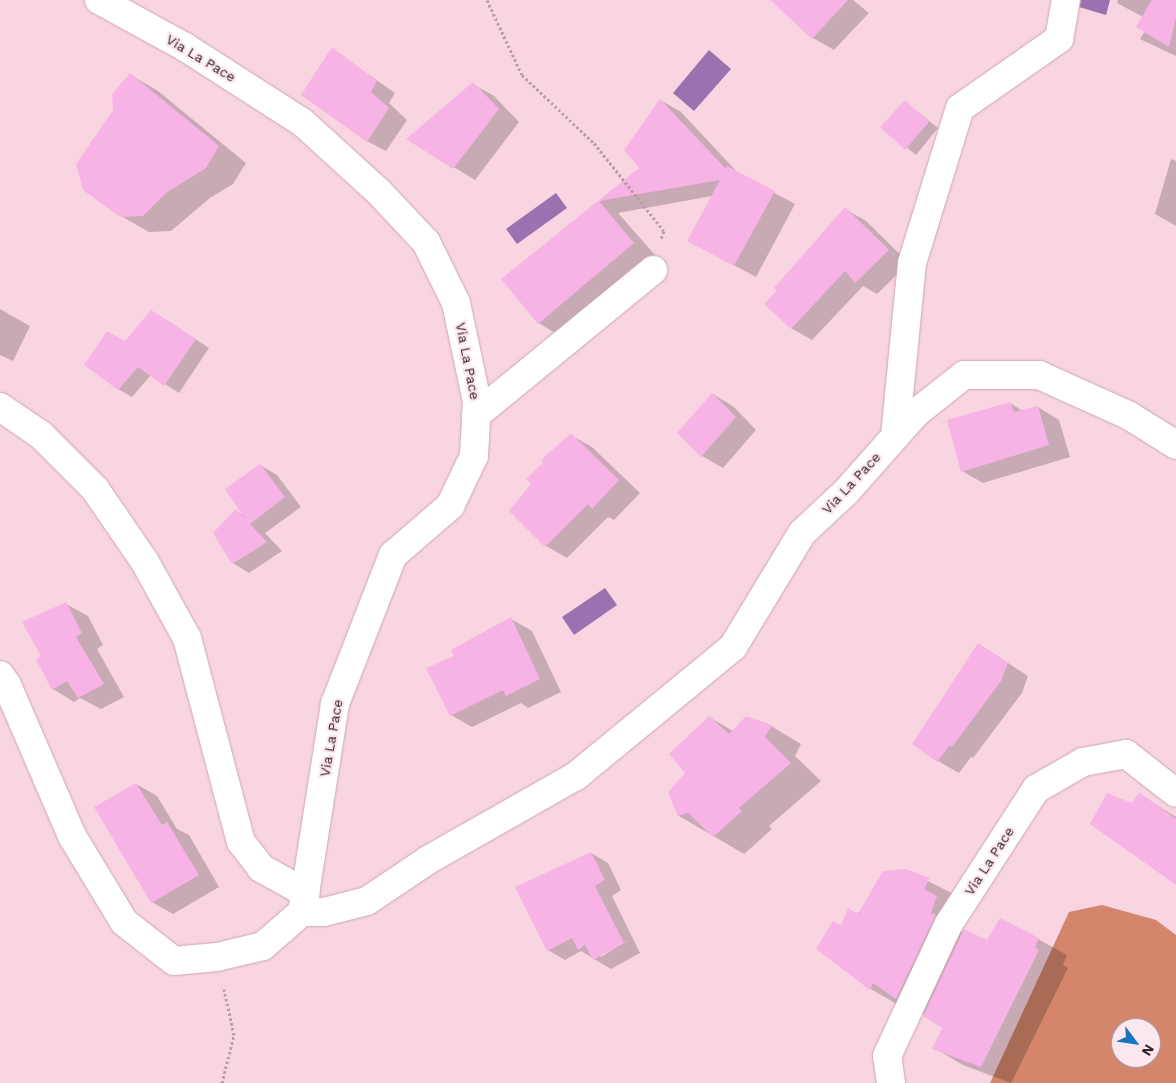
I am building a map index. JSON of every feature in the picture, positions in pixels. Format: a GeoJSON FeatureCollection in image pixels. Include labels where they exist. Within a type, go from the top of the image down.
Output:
{"type":"FeatureCollection","features":[{"type":"Feature","properties":{"kind":"street","name":"Via La Pace"},"geometry":{"type":"LineString","coordinates":[[99,0],[185,47],[302,122],[379,192],[426,242],[456,303],[477,402],[474,456],[450,506],[392,555],[335,704],[304,903],[324,912],[366,901],[428,860],[576,776],[732,647],[802,533],[846,492],[916,413],[964,375],[1039,375],[1128,415],[1176,445]]}},
{"type":"Feature","properties":{"kind":"street"},"geometry":{"type":"LineString","coordinates":[[895,436],[912,263],[960,108],[1059,38],[1066,0]]}},
{"type":"Feature","properties":{"kind":"street"},"geometry":{"type":"LineString","coordinates":[[476,415],[653,270]]}},
{"type":"Feature","properties":{"kind":"street"},"geometry":{"type":"LineString","coordinates":[[0,406],[41,435],[94,490],[145,562],[187,638],[241,842],[261,868],[304,903],[263,946],[217,957],[174,961],[124,922],[72,836],[0,675]]}},
{"type":"Feature","properties":{"kind":"street","name":"Via La Pace"},"geometry":{"type":"LineString","coordinates":[[891,1083],[887,1056],[948,925],[1036,789],[1083,762],[1126,754],[1176,794]]}},
{"type":"Feature","properties":{"kind":"path"},"geometry":{"type":"LineString","coordinates":[[487,0],[522,75],[594,143],[664,231],[653,270]]}},
{"type":"Feature","properties":{"kind":"path"},"geometry":{"type":"LineString","coordinates":[[217,957],[234,1035],[222,1083]]}},
{"type":"Feature","properties":{"kind":"shaded area"},"geometry":{"type":"Polygon","coordinates":[[[1081,0],[1110,0],[1106,15],[1079,7],[1081,0]]]}},
{"type":"Feature","properties":{"kind":"shaded area"},"geometry":{"type":"Polygon","coordinates":[[[709,50],[731,69],[694,111],[673,93],[709,50]]]}},
{"type":"Feature","properties":{"kind":"shaded area"},"geometry":{"type":"Polygon","coordinates":[[[556,193],[567,208],[517,244],[506,229],[556,193]]]}},
{"type":"Feature","properties":{"kind":"shaded area"},"geometry":{"type":"Polygon","coordinates":[[[605,588],[617,605],[574,635],[562,617],[605,588]]]}},
{"type":"Feature","properties":{"kind":"shaded area"},"geometry":{"type":"Polygon","coordinates":[[[1102,905],[1156,920],[1176,935],[1176,1083],[990,1083],[1069,912],[1102,905]]]}},
{"type":"Feature","properties":{"kind":"building"},"geometry":{"type":"Polygon","coordinates":[[[770,0],[848,0],[812,39],[770,0]]]}},
{"type":"Feature","properties":{"kind":"building"},"geometry":{"type":"Polygon","coordinates":[[[1152,0],[1176,0],[1176,18],[1169,47],[1136,27],[1152,0]]]}},
{"type":"Feature","properties":{"kind":"building"},"geometry":{"type":"Polygon","coordinates":[[[332,47],[377,81],[371,92],[389,108],[367,142],[301,95],[332,47]]]}},
{"type":"Feature","properties":{"kind":"building"},"geometry":{"type":"Polygon","coordinates":[[[130,73],[219,146],[206,168],[166,193],[143,216],[120,217],[83,190],[76,164],[113,110],[112,94],[130,73]]]}},
{"type":"Feature","properties":{"kind":"building"},"geometry":{"type":"Polygon","coordinates":[[[473,82],[499,109],[453,169],[406,139],[473,82]]]}},
{"type":"Feature","properties":{"kind":"building"},"geometry":{"type":"Polygon","coordinates":[[[660,99],[726,169],[727,166],[775,191],[734,266],[687,241],[720,180],[599,201],[634,243],[538,324],[501,279],[639,168],[624,150],[660,99]]]}},
{"type":"Feature","properties":{"kind":"building"},"geometry":{"type":"Polygon","coordinates":[[[905,100],[929,122],[905,150],[880,127],[905,100]]]}},
{"type":"Feature","properties":{"kind":"building"},"geometry":{"type":"Polygon","coordinates":[[[845,207],[889,250],[855,283],[845,271],[791,329],[764,304],[777,290],[774,288],[845,207]]]}},
{"type":"Feature","properties":{"kind":"building"},"geometry":{"type":"Polygon","coordinates":[[[151,310],[196,339],[164,386],[138,367],[118,390],[84,365],[107,331],[125,341],[151,310]]]}},
{"type":"Feature","properties":{"kind":"building"},"geometry":{"type":"Polygon","coordinates":[[[712,393],[736,417],[701,457],[677,433],[712,393]]]}},
{"type":"Feature","properties":{"kind":"building"},"geometry":{"type":"Polygon","coordinates":[[[1010,402],[1014,412],[1038,406],[1049,445],[961,472],[947,420],[1010,402]]]}},
{"type":"Feature","properties":{"kind":"building"},"geometry":{"type":"Polygon","coordinates":[[[571,433],[619,480],[592,509],[588,504],[545,547],[509,511],[531,484],[526,479],[543,463],[541,460],[571,433]]]}},
{"type":"Feature","properties":{"kind":"building"},"geometry":{"type":"Polygon","coordinates":[[[260,464],[285,497],[250,524],[267,542],[232,564],[213,533],[236,509],[246,520],[225,489],[260,464]]]}},
{"type":"Feature","properties":{"kind":"building"},"geometry":{"type":"Polygon","coordinates":[[[66,602],[82,633],[76,637],[104,684],[78,698],[67,681],[52,690],[36,659],[41,656],[22,622],[66,602]]]}},
{"type":"Feature","properties":{"kind":"building"},"geometry":{"type":"Polygon","coordinates":[[[511,617],[540,679],[506,696],[503,690],[450,716],[426,668],[454,656],[451,650],[511,617]]]}},
{"type":"Feature","properties":{"kind":"building"},"geometry":{"type":"Polygon","coordinates":[[[978,643],[1008,663],[1001,681],[952,747],[950,745],[937,762],[912,744],[978,643]]]}},
{"type":"Feature","properties":{"kind":"building"},"geometry":{"type":"Polygon","coordinates":[[[709,716],[729,734],[746,716],[772,725],[765,737],[791,763],[739,808],[742,811],[713,837],[688,813],[678,816],[668,792],[685,773],[669,754],[709,716]]]}},
{"type":"Feature","properties":{"kind":"building"},"geometry":{"type":"Polygon","coordinates":[[[136,783],[162,825],[167,822],[199,875],[151,903],[94,807],[136,783]]]}},
{"type":"Feature","properties":{"kind":"building"},"geometry":{"type":"Polygon","coordinates":[[[1139,792],[1176,819],[1176,885],[1090,824],[1107,793],[1132,803],[1139,792]]]}},
{"type":"Feature","properties":{"kind":"building"},"geometry":{"type":"Polygon","coordinates":[[[591,852],[605,880],[595,886],[624,943],[593,960],[585,945],[578,950],[572,938],[547,951],[515,887],[591,852]]]}},
{"type":"Feature","properties":{"kind":"building"},"geometry":{"type":"Polygon","coordinates":[[[905,869],[930,878],[924,889],[937,896],[931,913],[936,915],[896,999],[873,983],[870,990],[816,949],[833,921],[841,925],[848,908],[858,914],[883,871],[905,869]]]}},
{"type":"Feature","properties":{"kind":"building"},"geometry":{"type":"Polygon","coordinates":[[[1000,918],[1039,938],[1035,947],[1039,950],[981,1067],[932,1049],[942,1028],[923,1016],[964,929],[987,940],[1000,918]]]}}]}
